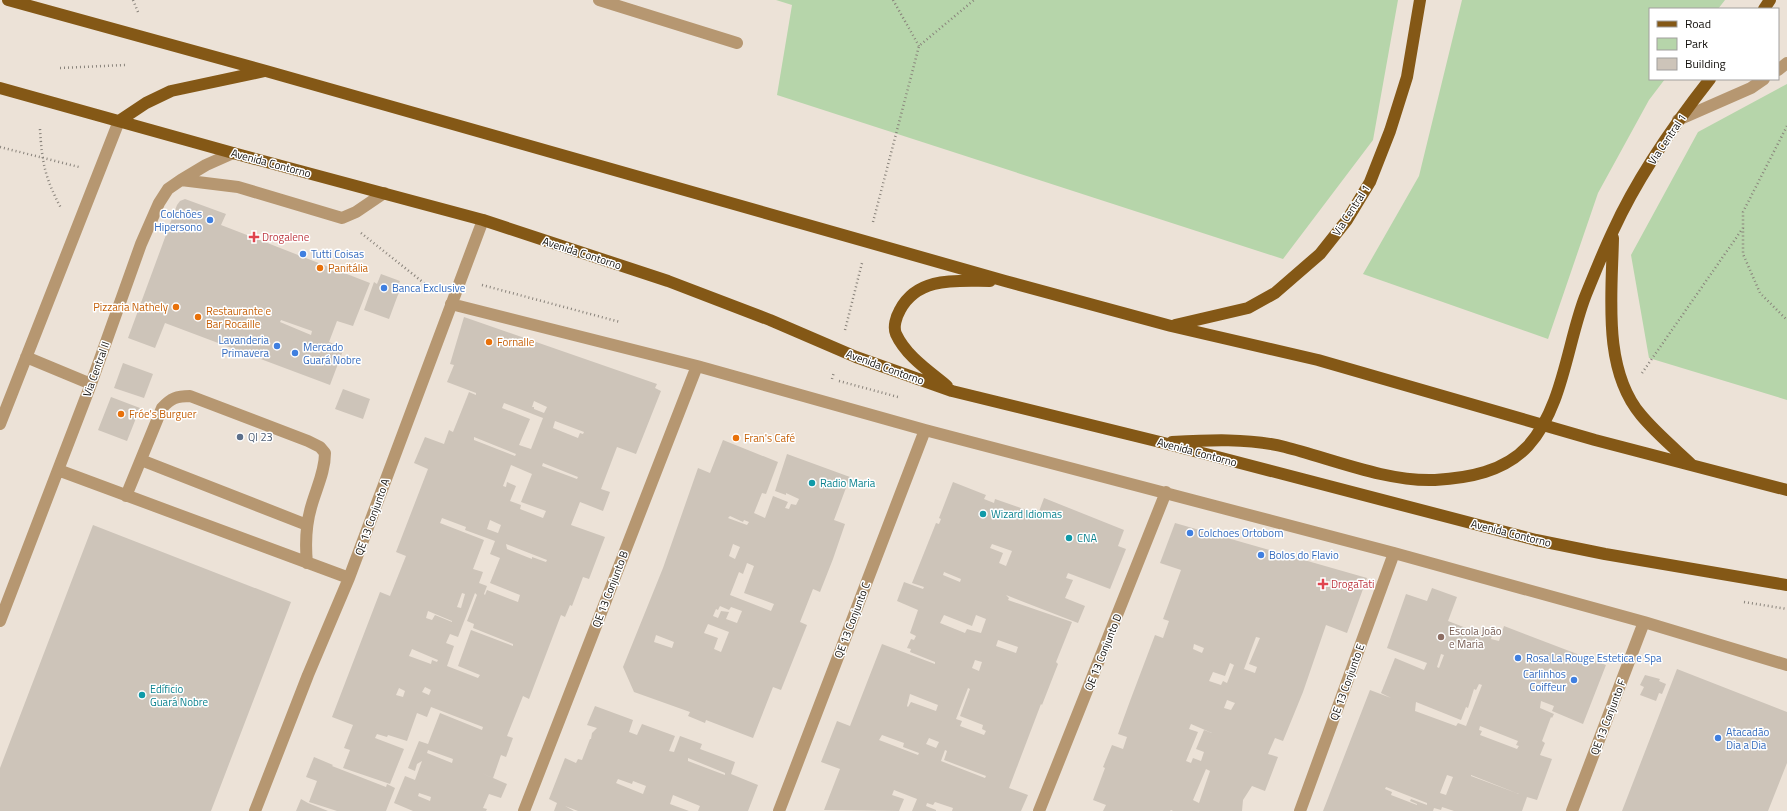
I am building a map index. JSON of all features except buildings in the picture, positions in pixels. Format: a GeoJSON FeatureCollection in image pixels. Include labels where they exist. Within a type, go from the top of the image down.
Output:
{"type":"FeatureCollection","features":[{"type":"Feature","properties":{"kind":"main road"},"geometry":{"type":"LineString","coordinates":[[8,0],[266,70],[1005,281],[1171,326],[1318,360],[1543,426],[1787,490]]}},
{"type":"Feature","properties":{"kind":"main road","name":"Via Central 1"},"geometry":{"type":"LineString","coordinates":[[1171,326],[1248,308],[1275,293],[1320,254],[1347,220],[1370,182],[1390,131],[1407,77],[1420,0]]}},
{"type":"Feature","properties":{"kind":"main road"},"geometry":{"type":"LineString","coordinates":[[119,121],[146,102],[171,91],[266,70]]}},
{"type":"Feature","properties":{"kind":"main road","name":"Via Central 1"},"geometry":{"type":"LineString","coordinates":[[1160,442],[1217,439],[1283,447],[1406,479],[1434,480],[1484,473],[1509,463],[1528,446],[1543,426],[1558,388],[1584,299],[1613,230],[1646,170],[1678,120],[1709,80]]}},
{"type":"Feature","properties":{"kind":"main road","name":"Avenida Contorno"},"geometry":{"type":"LineString","coordinates":[[0,88],[233,153],[483,220],[668,281],[770,320],[840,350],[952,391],[1160,442],[1536,540],[1605,554],[1787,585]]}},
{"type":"Feature","properties":{"kind":"main road"},"geometry":{"type":"LineString","coordinates":[[1613,230],[1612,308],[1614,347],[1621,382],[1640,414],[1691,464]]}},
{"type":"Feature","properties":{"kind":"main road"},"geometry":{"type":"LineString","coordinates":[[952,391],[908,353],[895,332],[896,318],[904,302],[923,286],[944,281],[1005,281]]}},
{"type":"Feature","properties":{"kind":"street"},"geometry":{"type":"LineString","coordinates":[[599,0],[737,43]]}},
{"type":"Feature","properties":{"kind":"street"},"geometry":{"type":"LineString","coordinates":[[1779,69],[1787,63]]}},
{"type":"Feature","properties":{"kind":"street"},"geometry":{"type":"LineString","coordinates":[[1678,120],[1751,88],[1763,80]]}},
{"type":"Feature","properties":{"kind":"street"},"geometry":{"type":"LineString","coordinates":[[0,424],[119,121]]}},
{"type":"Feature","properties":{"kind":"street","name":"Via Central II"},"geometry":{"type":"LineString","coordinates":[[0,621],[91,384],[150,220],[168,189],[206,165],[233,153]]}},
{"type":"Feature","properties":{"kind":"street"},"geometry":{"type":"LineString","coordinates":[[181,180],[238,187],[342,218],[356,212],[384,193]]}},
{"type":"Feature","properties":{"kind":"street","name":"QE 13 Conjunto A"},"geometry":{"type":"LineString","coordinates":[[255,811],[308,675],[349,578],[483,220]]}},
{"type":"Feature","properties":{"kind":"street"},"geometry":{"type":"LineString","coordinates":[[451,304],[697,366],[925,430],[1394,553],[1644,622],[1787,664]]}},
{"type":"Feature","properties":{"kind":"street"},"geometry":{"type":"LineString","coordinates":[[26,357],[91,384]]}},
{"type":"Feature","properties":{"kind":"street","name":"QE 13 Conjunto B"},"geometry":{"type":"LineString","coordinates":[[524,811],[697,366]]}},
{"type":"Feature","properties":{"kind":"street"},"geometry":{"type":"LineString","coordinates":[[126,496],[162,408],[169,400],[178,396],[190,396],[308,441],[320,447],[325,453],[325,465],[307,525],[307,563]]}},
{"type":"Feature","properties":{"kind":"street","name":"QE 13 Conjunto C"},"geometry":{"type":"LineString","coordinates":[[779,811],[925,430]]}},
{"type":"Feature","properties":{"kind":"street"},"geometry":{"type":"LineString","coordinates":[[141,460],[307,525]]}},
{"type":"Feature","properties":{"kind":"street"},"geometry":{"type":"LineString","coordinates":[[58,470],[349,578]]}},
{"type":"Feature","properties":{"kind":"street","name":"QE 13 Conjunto D"},"geometry":{"type":"LineString","coordinates":[[1039,811],[1166,492]]}},
{"type":"Feature","properties":{"kind":"street","name":"QE 13 Conjunto E"},"geometry":{"type":"LineString","coordinates":[[1300,811],[1394,553]]}},
{"type":"Feature","properties":{"kind":"street","name":"QE 13 Conjunto F"},"geometry":{"type":"LineString","coordinates":[[1572,811],[1644,622]]}},
{"type":"Feature","properties":{"kind":"path"},"geometry":{"type":"LineString","coordinates":[[134,0],[138,12]]}},
{"type":"Feature","properties":{"kind":"path"},"geometry":{"type":"LineString","coordinates":[[893,0],[919,46]]}},
{"type":"Feature","properties":{"kind":"path"},"geometry":{"type":"LineString","coordinates":[[832,379],[919,46],[974,0]]}},
{"type":"Feature","properties":{"kind":"path"},"geometry":{"type":"LineString","coordinates":[[60,68],[125,65]]}},
{"type":"Feature","properties":{"kind":"path"},"geometry":{"type":"LineString","coordinates":[[1787,126],[1743,212],[1743,254],[1760,293],[1787,320]]}},
{"type":"Feature","properties":{"kind":"path"},"geometry":{"type":"LineString","coordinates":[[40,129],[42,157],[48,184],[63,211],[81,218]]}},
{"type":"Feature","properties":{"kind":"path"},"geometry":{"type":"LineString","coordinates":[[0,147],[99,172]]}},
{"type":"Feature","properties":{"kind":"path"},"geometry":{"type":"LineString","coordinates":[[342,218],[451,304]]}},
{"type":"Feature","properties":{"kind":"path"},"geometry":{"type":"LineString","coordinates":[[1628,394],[1743,227]]}},
{"type":"Feature","properties":{"kind":"green space"},"geometry":{"type":"Polygon","coordinates":[[[776,0],[1398,0],[1373,140],[1283,259],[777,95],[792,5],[776,0]]]}},
{"type":"Feature","properties":{"kind":"green space"},"geometry":{"type":"Polygon","coordinates":[[[1462,0],[1725,0],[1719,8],[1649,8],[1649,80],[1664,80],[1649,100],[1598,193],[1548,339],[1363,274],[1419,176],[1462,0]]]}},
{"type":"Feature","properties":{"kind":"green space"},"geometry":{"type":"Polygon","coordinates":[[[1787,84],[1787,400],[1649,358],[1631,255],[1698,132],[1787,84]]]}},
{"type":"Feature","properties":{"kind":"place","name":"Colchões Hipersono"},"geometry":{"type":"Point","coordinates":[210,220]}},
{"type":"Feature","properties":{"kind":"place","name":"Drogalene"},"geometry":{"type":"Point","coordinates":[254,237]}},
{"type":"Feature","properties":{"kind":"place","name":"Tutti Coisas"},"geometry":{"type":"Point","coordinates":[303,254]}},
{"type":"Feature","properties":{"kind":"place","name":"Panitália"},"geometry":{"type":"Point","coordinates":[320,268]}},
{"type":"Feature","properties":{"kind":"place","name":"Banca Exclusive"},"geometry":{"type":"Point","coordinates":[384,288]}},
{"type":"Feature","properties":{"kind":"place","name":"Pizzaria Nathely"},"geometry":{"type":"Point","coordinates":[176,307]}},
{"type":"Feature","properties":{"kind":"place","name":"Restaurante e Bar Rocaille"},"geometry":{"type":"Point","coordinates":[198,317]}},
{"type":"Feature","properties":{"kind":"place","name":"Fornalle"},"geometry":{"type":"Point","coordinates":[489,342]}},
{"type":"Feature","properties":{"kind":"place","name":"Lavanderia Primavera"},"geometry":{"type":"Point","coordinates":[277,346]}},
{"type":"Feature","properties":{"kind":"place","name":"Mercado Guará Nobre"},"geometry":{"type":"Point","coordinates":[295,353]}},
{"type":"Feature","properties":{"kind":"place","name":"Fróe's Burguer"},"geometry":{"type":"Point","coordinates":[121,414]}},
{"type":"Feature","properties":{"kind":"place","name":"QI 23"},"geometry":{"type":"Point","coordinates":[240,437]}},
{"type":"Feature","properties":{"kind":"place","name":"Fran's Café"},"geometry":{"type":"Point","coordinates":[736,438]}},
{"type":"Feature","properties":{"kind":"place","name":"Radio Maria"},"geometry":{"type":"Point","coordinates":[812,483]}},
{"type":"Feature","properties":{"kind":"place","name":"Wizard Idiomas"},"geometry":{"type":"Point","coordinates":[983,514]}},
{"type":"Feature","properties":{"kind":"place","name":"Colchoes Ortobom"},"geometry":{"type":"Point","coordinates":[1190,533]}},
{"type":"Feature","properties":{"kind":"place","name":"CNA"},"geometry":{"type":"Point","coordinates":[1069,538]}},
{"type":"Feature","properties":{"kind":"place","name":"Bolos do Flavio"},"geometry":{"type":"Point","coordinates":[1261,555]}},
{"type":"Feature","properties":{"kind":"place","name":"DrogaTati"},"geometry":{"type":"Point","coordinates":[1323,584]}},
{"type":"Feature","properties":{"kind":"place","name":"Escola João e Maria"},"geometry":{"type":"Point","coordinates":[1441,637]}},
{"type":"Feature","properties":{"kind":"place","name":"Rosa La Rouge Estetica e Spa"},"geometry":{"type":"Point","coordinates":[1518,658]}},
{"type":"Feature","properties":{"kind":"place","name":"Carlinhos Coiffeur"},"geometry":{"type":"Point","coordinates":[1574,680]}},
{"type":"Feature","properties":{"kind":"place","name":"Edíficio Guará Nobre"},"geometry":{"type":"Point","coordinates":[142,695]}},
{"type":"Feature","properties":{"kind":"place","name":"Atacadão Dia a Dia"},"geometry":{"type":"Point","coordinates":[1718,738]}}]}
